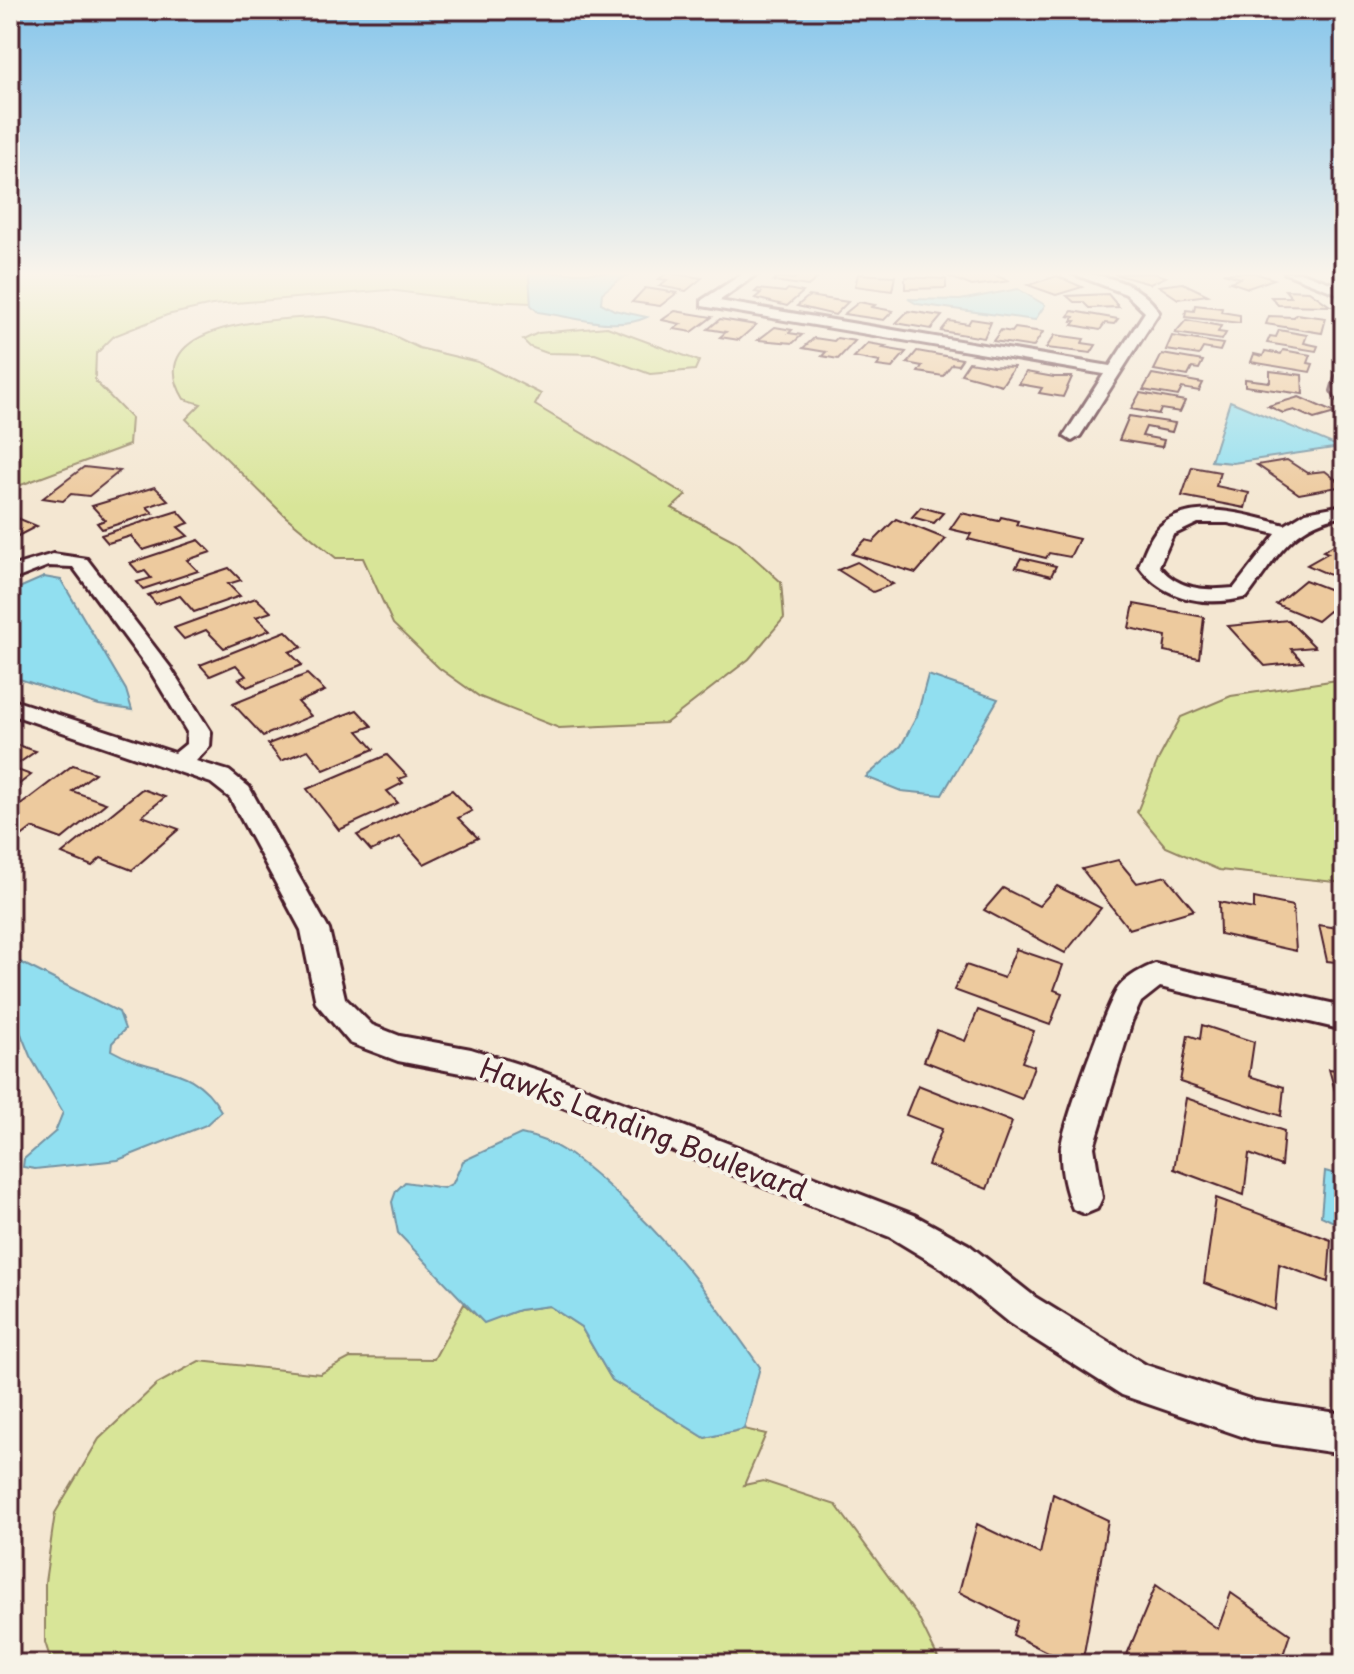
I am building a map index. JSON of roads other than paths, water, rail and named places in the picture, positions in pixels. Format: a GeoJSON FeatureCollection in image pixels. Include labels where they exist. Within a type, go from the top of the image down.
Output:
{"type":"FeatureCollection","features":[{"type":"Feature","properties":{"kind":"street"},"geometry":{"type":"LineString","coordinates":[[994,351],[1112,371]]}},
{"type":"Feature","properties":{"kind":"street"},"geometry":{"type":"LineString","coordinates":[[1072,436],[1092,409],[1125,351]]}},
{"type":"Feature","properties":{"kind":"street"},"geometry":{"type":"LineString","coordinates":[[1344,377],[1340,391],[1344,397]]}},
{"type":"Feature","properties":{"kind":"street"},"geometry":{"type":"LineString","coordinates":[[1288,531],[1223,517],[1186,522],[1170,528],[1158,541],[1149,566],[1157,579],[1174,590],[1210,597],[1240,593],[1288,531],[1313,516],[1344,510]]}},
{"type":"Feature","properties":{"kind":"street"},"geometry":{"type":"LineString","coordinates":[[10,575],[52,558],[80,563],[162,672],[199,732],[198,746],[180,762]]}},
{"type":"Feature","properties":{"kind":"street","name":"Hawks Landing Boulevard"},"geometry":{"type":"LineString","coordinates":[[10,706],[220,777],[240,793],[315,930],[331,1003],[361,1034],[398,1048],[471,1062],[529,1080],[902,1226],[956,1257],[1022,1310],[1136,1381],[1256,1421],[1344,1434]]}},
{"type":"Feature","properties":{"kind":"street"},"geometry":{"type":"LineString","coordinates":[[1085,1198],[1077,1147],[1117,1021],[1130,994],[1155,975],[1194,979],[1298,1010],[1344,1018]]}},
{"type":"Feature","properties":{"kind":"water"},"geometry":{"type":"Polygon","coordinates":[[[1230,401],[1340,447],[1233,463],[1211,461],[1230,401]]]}},
{"type":"Feature","properties":{"kind":"water"},"geometry":{"type":"Polygon","coordinates":[[[44,577],[61,580],[126,690],[132,710],[99,705],[10,676],[10,592],[44,577]]]}},
{"type":"Feature","properties":{"kind":"water"},"geometry":{"type":"Polygon","coordinates":[[[928,675],[998,699],[942,795],[901,791],[866,777],[901,746],[917,716],[928,675]]]}},
{"type":"Feature","properties":{"kind":"water"},"geometry":{"type":"Polygon","coordinates":[[[18,961],[119,1012],[125,1029],[112,1043],[111,1050],[186,1077],[210,1095],[221,1111],[206,1125],[118,1160],[35,1169],[23,1167],[24,1159],[55,1132],[63,1112],[30,1056],[15,1019],[12,964],[18,961]]]}},
{"type":"Feature","properties":{"kind":"water"},"geometry":{"type":"Polygon","coordinates":[[[521,1134],[557,1147],[595,1175],[650,1226],[706,1293],[760,1367],[744,1429],[705,1438],[612,1380],[581,1327],[549,1306],[519,1310],[484,1323],[398,1233],[392,1202],[396,1191],[405,1182],[444,1188],[453,1183],[463,1161],[521,1134]]]}},
{"type":"Feature","properties":{"kind":"water"},"geometry":{"type":"Polygon","coordinates":[[[1325,1171],[1344,1176],[1344,1227],[1321,1216],[1325,1171]]]}}]}
